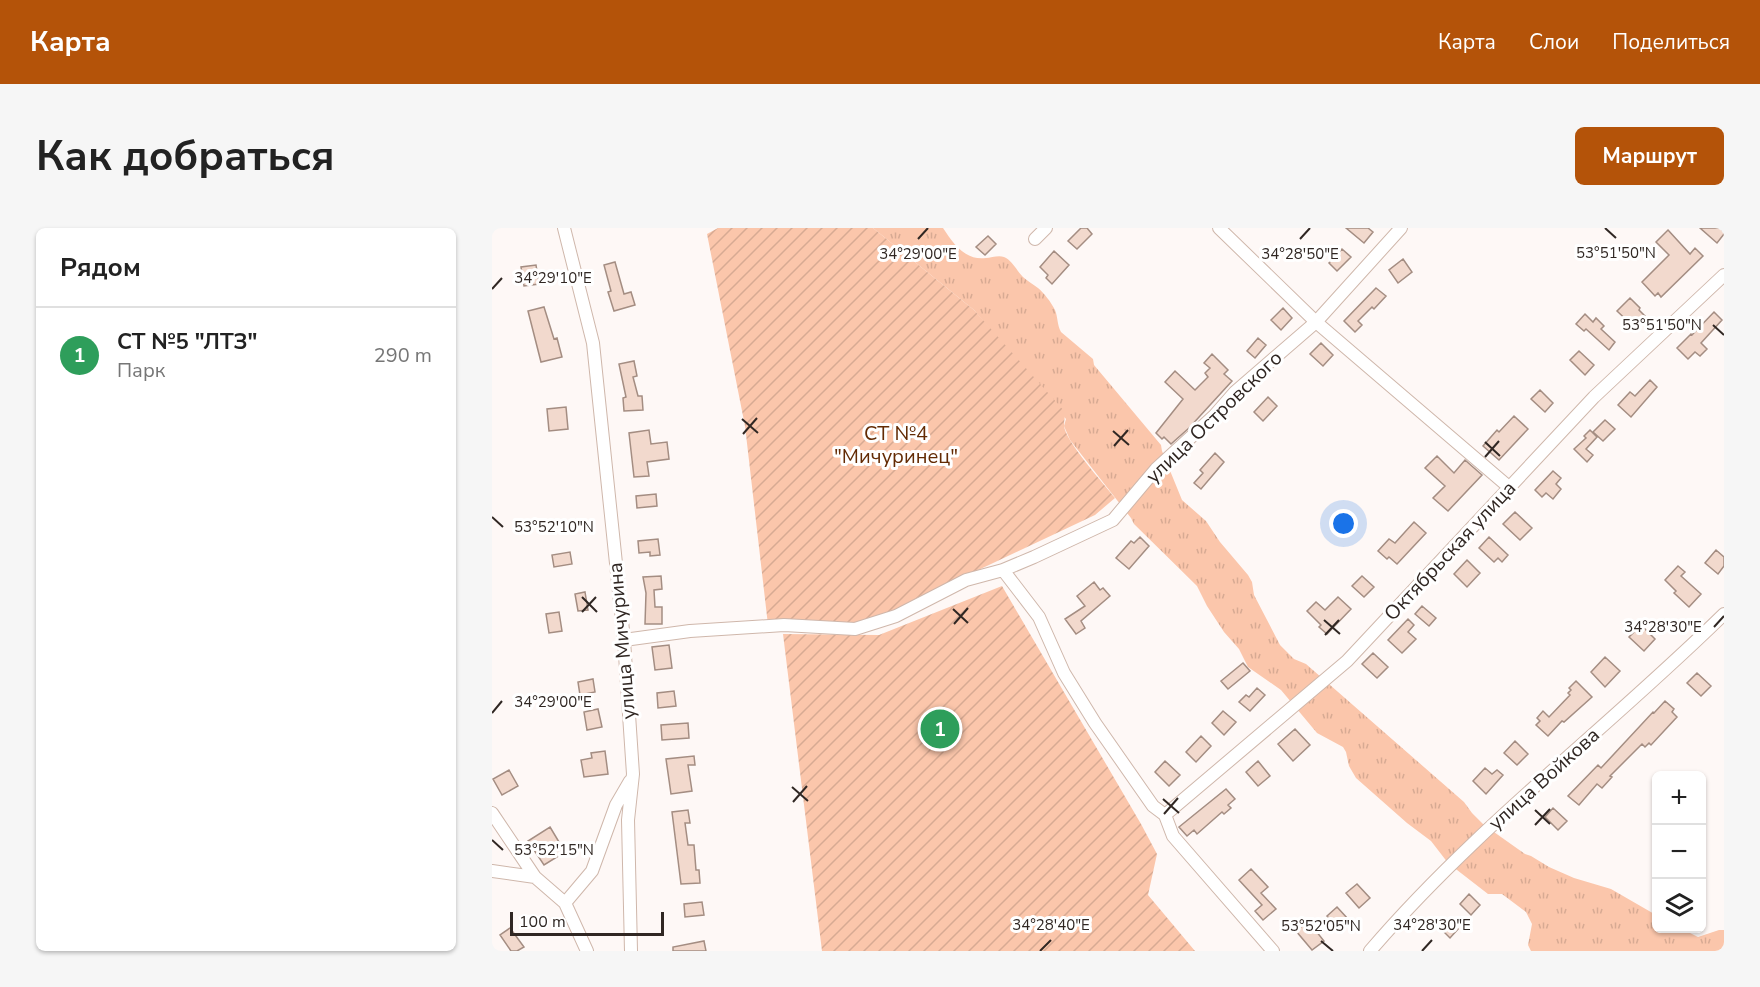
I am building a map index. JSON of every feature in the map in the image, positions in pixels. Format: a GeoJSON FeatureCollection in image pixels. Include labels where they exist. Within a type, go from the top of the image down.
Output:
{"type":"FeatureCollection","features":[{"type":"Feature","properties":{"kind":"street","name":"улица Мичурина"},"geometry":{"type":"LineString","coordinates":[[564,228],[593,343],[624,640],[633,774],[628,820],[631,951]]}},
{"type":"Feature","properties":{"kind":"street"},"geometry":{"type":"LineString","coordinates":[[1035,239],[1046,228]]}},
{"type":"Feature","properties":{"kind":"street"},"geometry":{"type":"LineString","coordinates":[[1219,228],[1316,322],[1510,488]]}},
{"type":"Feature","properties":{"kind":"street","name":"улица Островского"},"geometry":{"type":"LineString","coordinates":[[624,640],[690,631],[784,625],[855,629],[896,616],[966,580],[1003,570],[1113,520],[1156,468],[1214,416],[1235,392],[1316,322],[1401,228]]}},
{"type":"Feature","properties":{"kind":"street","name":"Октябрьская улица"},"geometry":{"type":"LineString","coordinates":[[1165,815],[1347,661],[1594,397],[1724,275]]}},
{"type":"Feature","properties":{"kind":"street"},"geometry":{"type":"LineString","coordinates":[[1003,570],[1039,617],[1064,673],[1095,723],[1153,806],[1165,815],[1173,836],[1273,951]]}},
{"type":"Feature","properties":{"kind":"street","name":"улица Войкова"},"geometry":{"type":"LineString","coordinates":[[1370,951],[1402,915],[1485,833],[1687,651],[1724,614]]}},
{"type":"Feature","properties":{"kind":"street"},"geometry":{"type":"LineString","coordinates":[[565,903],[592,871],[616,805],[633,774]]}},
{"type":"Feature","properties":{"kind":"street"},"geometry":{"type":"LineString","coordinates":[[492,813],[535,877],[565,903],[587,951]]}},
{"type":"Feature","properties":{"kind":"street"},"geometry":{"type":"LineString","coordinates":[[492,871],[535,877]]}},
{"type":"Feature","properties":{"kind":"green space","name":"СТ №4 \"Мичуринец\""},"geometry":{"type":"Polygon","coordinates":[[[718,228],[873,228],[974,310],[1065,412],[1064,425],[1071,441],[1115,498],[1095,515],[862,625],[768,625],[745,426],[707,234],[718,228]]]}},
{"type":"Feature","properties":{"kind":"green space"},"geometry":{"type":"Polygon","coordinates":[[[873,228],[943,228],[960,250],[972,257],[1002,256],[1007,258],[1023,277],[1040,290],[1049,301],[1055,310],[1061,332],[1093,359],[1094,365],[1161,445],[1182,500],[1206,521],[1220,542],[1248,575],[1252,582],[1254,595],[1280,645],[1294,659],[1306,664],[1464,802],[1484,825],[1525,854],[1574,878],[1611,889],[1652,913],[1652,933],[1690,933],[1698,937],[1724,930],[1724,951],[1531,951],[1528,945],[1532,924],[1526,912],[1502,894],[1488,894],[1448,863],[1431,841],[1356,778],[1349,766],[1343,747],[1317,733],[1281,690],[1248,667],[1239,649],[1224,632],[1207,606],[1197,586],[1134,524],[1070,440],[1064,426],[1066,419],[974,310],[873,228]]]}},
{"type":"Feature","properties":{"kind":"green space"},"geometry":{"type":"Polygon","coordinates":[[[1002,586],[1157,854],[1148,895],[1195,951],[822,951],[783,634],[879,635],[1002,586]]]}},
{"type":"Feature","properties":{"kind":"building"},"geometry":{"type":"Polygon","coordinates":[[[1081,228],[1087,228],[1092,234],[1077,249],[1068,241],[1081,228]]]}},
{"type":"Feature","properties":{"kind":"building"},"geometry":{"type":"Polygon","coordinates":[[[1346,228],[1368,228],[1373,232],[1364,243],[1346,228]]]}},
{"type":"Feature","properties":{"kind":"building"},"geometry":{"type":"Polygon","coordinates":[[[1700,228],[1720,228],[1724,234],[1717,243],[1700,228]]]}},
{"type":"Feature","properties":{"kind":"building"},"geometry":{"type":"Polygon","coordinates":[[[1668,230],[1690,254],[1695,248],[1703,256],[1661,297],[1658,293],[1655,296],[1642,282],[1669,255],[1656,242],[1668,230]]]}},
{"type":"Feature","properties":{"kind":"building"},"geometry":{"type":"Polygon","coordinates":[[[988,236],[996,244],[985,255],[976,247],[988,236]]]}},
{"type":"Feature","properties":{"kind":"building"},"geometry":{"type":"Polygon","coordinates":[[[1342,249],[1351,257],[1337,271],[1329,263],[1342,249]]]}},
{"type":"Feature","properties":{"kind":"building"},"geometry":{"type":"Polygon","coordinates":[[[1054,251],[1069,265],[1052,284],[1046,278],[1048,275],[1040,267],[1054,251]]]}},
{"type":"Feature","properties":{"kind":"building"},"geometry":{"type":"Polygon","coordinates":[[[1403,259],[1412,272],[1398,283],[1389,270],[1403,259]]]}},
{"type":"Feature","properties":{"kind":"building"},"geometry":{"type":"Polygon","coordinates":[[[615,262],[624,294],[631,292],[635,305],[614,311],[608,292],[611,291],[604,265],[615,262]]]}},
{"type":"Feature","properties":{"kind":"building"},"geometry":{"type":"Polygon","coordinates":[[[536,265],[539,284],[524,286],[521,267],[536,265]]]}},
{"type":"Feature","properties":{"kind":"building"},"geometry":{"type":"Polygon","coordinates":[[[1376,288],[1386,296],[1358,321],[1362,325],[1355,332],[1344,321],[1376,288]]]}},
{"type":"Feature","properties":{"kind":"building"},"geometry":{"type":"Polygon","coordinates":[[[1630,298],[1645,316],[1634,327],[1617,311],[1630,298]]]}},
{"type":"Feature","properties":{"kind":"building"},"geometry":{"type":"Polygon","coordinates":[[[544,307],[562,357],[541,362],[528,311],[544,307]]]}},
{"type":"Feature","properties":{"kind":"building"},"geometry":{"type":"Polygon","coordinates":[[[1283,308],[1292,318],[1281,330],[1271,320],[1283,308]]]}},
{"type":"Feature","properties":{"kind":"building"},"geometry":{"type":"Polygon","coordinates":[[[1714,312],[1722,320],[1701,343],[1707,349],[1700,356],[1695,352],[1688,359],[1677,348],[1714,312]]]}},
{"type":"Feature","properties":{"kind":"building"},"geometry":{"type":"Polygon","coordinates":[[[1585,314],[1593,322],[1596,318],[1604,326],[1601,329],[1615,342],[1609,350],[1586,329],[1584,331],[1576,324],[1585,314]]]}},
{"type":"Feature","properties":{"kind":"building"},"geometry":{"type":"Polygon","coordinates":[[[1258,338],[1266,345],[1255,358],[1247,351],[1258,338]]]}},
{"type":"Feature","properties":{"kind":"building"},"geometry":{"type":"Polygon","coordinates":[[[1321,343],[1333,355],[1323,366],[1310,354],[1321,343]]]}},
{"type":"Feature","properties":{"kind":"building"},"geometry":{"type":"Polygon","coordinates":[[[1579,351],[1594,365],[1585,375],[1570,360],[1579,351]]]}},
{"type":"Feature","properties":{"kind":"building"},"geometry":{"type":"Polygon","coordinates":[[[1212,354],[1228,370],[1224,374],[1232,381],[1189,428],[1171,444],[1156,433],[1183,399],[1165,382],[1175,371],[1195,390],[1208,377],[1205,373],[1210,368],[1204,363],[1212,354]]]}},
{"type":"Feature","properties":{"kind":"building"},"geometry":{"type":"Polygon","coordinates":[[[634,361],[637,376],[633,377],[638,396],[642,396],[643,410],[624,411],[623,398],[626,397],[619,364],[634,361]]]}},
{"type":"Feature","properties":{"kind":"building"},"geometry":{"type":"Polygon","coordinates":[[[1650,380],[1657,387],[1631,417],[1618,405],[1630,392],[1635,396],[1650,380]]]}},
{"type":"Feature","properties":{"kind":"building"},"geometry":{"type":"Polygon","coordinates":[[[1540,390],[1553,403],[1545,412],[1531,399],[1540,390]]]}},
{"type":"Feature","properties":{"kind":"building"},"geometry":{"type":"Polygon","coordinates":[[[1268,397],[1277,406],[1263,421],[1254,412],[1268,397]]]}},
{"type":"Feature","properties":{"kind":"building"},"geometry":{"type":"Polygon","coordinates":[[[566,407],[568,429],[549,431],[547,409],[566,407]]]}},
{"type":"Feature","properties":{"kind":"building"},"geometry":{"type":"Polygon","coordinates":[[[1514,416],[1528,429],[1499,460],[1483,446],[1514,416]]]}},
{"type":"Feature","properties":{"kind":"building"},"geometry":{"type":"Polygon","coordinates":[[[1605,420],[1615,429],[1603,441],[1593,432],[1605,420]]]}},
{"type":"Feature","properties":{"kind":"building"},"geometry":{"type":"Polygon","coordinates":[[[649,430],[651,444],[667,442],[669,459],[647,462],[649,476],[634,477],[629,433],[649,430]]]}},
{"type":"Feature","properties":{"kind":"building"},"geometry":{"type":"Polygon","coordinates":[[[1590,430],[1597,437],[1586,449],[1593,455],[1587,462],[1574,449],[1586,438],[1584,436],[1590,430]]]}},
{"type":"Feature","properties":{"kind":"building"},"geometry":{"type":"Polygon","coordinates":[[[1215,453],[1224,462],[1201,489],[1194,483],[1203,473],[1200,470],[1215,453]]]}},
{"type":"Feature","properties":{"kind":"building"},"geometry":{"type":"Polygon","coordinates":[[[1437,456],[1454,473],[1465,460],[1482,475],[1448,511],[1433,498],[1445,486],[1425,468],[1437,456]]]}},
{"type":"Feature","properties":{"kind":"building"},"geometry":{"type":"Polygon","coordinates":[[[1553,471],[1561,478],[1556,484],[1561,489],[1553,499],[1546,493],[1542,497],[1535,490],[1553,471]]]}},
{"type":"Feature","properties":{"kind":"building"},"geometry":{"type":"Polygon","coordinates":[[[656,494],[657,506],[637,508],[636,496],[656,494]]]}},
{"type":"Feature","properties":{"kind":"building"},"geometry":{"type":"Polygon","coordinates":[[[1515,512],[1532,528],[1520,540],[1503,524],[1515,512]]]}},
{"type":"Feature","properties":{"kind":"building"},"geometry":{"type":"Polygon","coordinates":[[[1414,522],[1426,533],[1397,564],[1378,551],[1389,539],[1395,543],[1414,522]]]}},
{"type":"Feature","properties":{"kind":"building"},"geometry":{"type":"Polygon","coordinates":[[[1140,537],[1149,546],[1129,569],[1116,558],[1131,541],[1134,543],[1140,537]]]}},
{"type":"Feature","properties":{"kind":"building"},"geometry":{"type":"Polygon","coordinates":[[[1489,537],[1508,555],[1502,562],[1498,558],[1494,562],[1479,548],[1489,537]]]}},
{"type":"Feature","properties":{"kind":"building"},"geometry":{"type":"Polygon","coordinates":[[[658,539],[660,555],[650,556],[650,552],[639,553],[638,541],[658,539]]]}},
{"type":"Feature","properties":{"kind":"building"},"geometry":{"type":"Polygon","coordinates":[[[1716,550],[1724,557],[1724,566],[1718,574],[1705,563],[1716,550]]]}},
{"type":"Feature","properties":{"kind":"building"},"geometry":{"type":"Polygon","coordinates":[[[570,552],[572,564],[554,567],[552,555],[570,552]]]}},
{"type":"Feature","properties":{"kind":"building"},"geometry":{"type":"Polygon","coordinates":[[[1467,560],[1480,573],[1467,587],[1454,574],[1467,560]]]}},
{"type":"Feature","properties":{"kind":"building"},"geometry":{"type":"Polygon","coordinates":[[[1678,566],[1685,572],[1681,576],[1701,594],[1689,607],[1674,593],[1676,591],[1665,580],[1678,566]]]}},
{"type":"Feature","properties":{"kind":"building"},"geometry":{"type":"Polygon","coordinates":[[[661,576],[662,589],[654,590],[655,607],[662,607],[662,624],[645,624],[646,593],[643,577],[661,576]]]}},
{"type":"Feature","properties":{"kind":"building"},"geometry":{"type":"Polygon","coordinates":[[[1362,576],[1374,587],[1364,597],[1352,586],[1362,576]]]}},
{"type":"Feature","properties":{"kind":"building"},"geometry":{"type":"Polygon","coordinates":[[[1094,582],[1100,590],[1103,588],[1110,596],[1081,621],[1085,628],[1076,634],[1065,619],[1085,606],[1077,596],[1094,582]]]}},
{"type":"Feature","properties":{"kind":"building"},"geometry":{"type":"Polygon","coordinates":[[[585,592],[588,610],[578,611],[575,594],[585,592]]]}},
{"type":"Feature","properties":{"kind":"building"},"geometry":{"type":"Polygon","coordinates":[[[1338,597],[1351,609],[1327,634],[1307,611],[1316,602],[1325,610],[1338,597]]]}},
{"type":"Feature","properties":{"kind":"building"},"geometry":{"type":"Polygon","coordinates":[[[1422,606],[1436,618],[1429,626],[1415,614],[1422,606]]]}},
{"type":"Feature","properties":{"kind":"building"},"geometry":{"type":"Polygon","coordinates":[[[559,612],[562,631],[549,633],[546,614],[559,612]]]}},
{"type":"Feature","properties":{"kind":"building"},"geometry":{"type":"Polygon","coordinates":[[[1408,619],[1414,625],[1408,632],[1416,639],[1402,653],[1388,640],[1408,619]]]}},
{"type":"Feature","properties":{"kind":"building"},"geometry":{"type":"Polygon","coordinates":[[[1641,625],[1655,639],[1644,651],[1629,637],[1641,625]]]}},
{"type":"Feature","properties":{"kind":"building"},"geometry":{"type":"Polygon","coordinates":[[[669,645],[672,668],[655,670],[652,647],[669,645]]]}},
{"type":"Feature","properties":{"kind":"building"},"geometry":{"type":"Polygon","coordinates":[[[1373,653],[1388,667],[1377,678],[1362,664],[1373,653]]]}},
{"type":"Feature","properties":{"kind":"building"},"geometry":{"type":"Polygon","coordinates":[[[1605,657],[1620,671],[1605,687],[1591,672],[1605,657]]]}},
{"type":"Feature","properties":{"kind":"building"},"geometry":{"type":"Polygon","coordinates":[[[1243,663],[1250,671],[1228,689],[1221,681],[1243,663]]]}},
{"type":"Feature","properties":{"kind":"building"},"geometry":{"type":"Polygon","coordinates":[[[1697,673],[1711,686],[1701,696],[1687,683],[1697,673]]]}},
{"type":"Feature","properties":{"kind":"building"},"geometry":{"type":"Polygon","coordinates":[[[593,679],[595,692],[580,695],[578,682],[593,679]]]}},
{"type":"Feature","properties":{"kind":"building"},"geometry":{"type":"Polygon","coordinates":[[[1576,681],[1592,697],[1564,722],[1562,721],[1548,736],[1536,725],[1540,721],[1537,718],[1543,711],[1549,717],[1570,695],[1569,688],[1576,681]]]}},
{"type":"Feature","properties":{"kind":"building"},"geometry":{"type":"Polygon","coordinates":[[[1257,688],[1265,695],[1250,711],[1239,702],[1246,695],[1249,697],[1257,688]]]}},
{"type":"Feature","properties":{"kind":"building"},"geometry":{"type":"Polygon","coordinates":[[[674,691],[676,706],[658,708],[657,693],[674,691]]]}},
{"type":"Feature","properties":{"kind":"building"},"geometry":{"type":"Polygon","coordinates":[[[1665,701],[1674,709],[1672,712],[1677,717],[1651,745],[1649,743],[1645,747],[1642,744],[1610,776],[1612,777],[1602,788],[1597,784],[1579,805],[1568,796],[1598,765],[1601,768],[1665,701]]]}},
{"type":"Feature","properties":{"kind":"building"},"geometry":{"type":"Polygon","coordinates":[[[598,709],[602,727],[587,730],[584,712],[598,709]]]}},
{"type":"Feature","properties":{"kind":"building"},"geometry":{"type":"Polygon","coordinates":[[[1223,711],[1236,722],[1224,735],[1212,723],[1223,711]]]}},
{"type":"Feature","properties":{"kind":"building"},"geometry":{"type":"Polygon","coordinates":[[[688,723],[689,738],[662,740],[661,725],[688,723]]]}},
{"type":"Feature","properties":{"kind":"building"},"geometry":{"type":"Polygon","coordinates":[[[1295,729],[1310,745],[1293,761],[1278,744],[1295,729]]]}},
{"type":"Feature","properties":{"kind":"building"},"geometry":{"type":"Polygon","coordinates":[[[1201,736],[1211,746],[1196,762],[1186,752],[1201,736]]]}},
{"type":"Feature","properties":{"kind":"building"},"geometry":{"type":"Polygon","coordinates":[[[1515,741],[1528,754],[1517,765],[1504,753],[1515,741]]]}},
{"type":"Feature","properties":{"kind":"building"},"geometry":{"type":"Polygon","coordinates":[[[605,751],[608,774],[584,777],[581,760],[592,758],[591,753],[605,751]]]}},
{"type":"Feature","properties":{"kind":"building"},"geometry":{"type":"Polygon","coordinates":[[[694,756],[695,765],[688,765],[692,791],[671,794],[666,759],[694,756]]]}},
{"type":"Feature","properties":{"kind":"building"},"geometry":{"type":"Polygon","coordinates":[[[1165,761],[1180,775],[1169,786],[1155,772],[1165,761]]]}},
{"type":"Feature","properties":{"kind":"building"},"geometry":{"type":"Polygon","coordinates":[[[1258,761],[1270,776],[1258,786],[1246,772],[1258,761]]]}},
{"type":"Feature","properties":{"kind":"building"},"geometry":{"type":"Polygon","coordinates":[[[1485,768],[1492,774],[1497,770],[1503,775],[1486,794],[1473,781],[1485,768]]]}},
{"type":"Feature","properties":{"kind":"building"},"geometry":{"type":"Polygon","coordinates":[[[509,770],[518,786],[502,795],[493,779],[509,770]]]}},
{"type":"Feature","properties":{"kind":"building"},"geometry":{"type":"Polygon","coordinates":[[[1226,789],[1235,799],[1228,805],[1231,808],[1224,814],[1222,812],[1197,834],[1194,830],[1187,836],[1179,827],[1226,789]]]}},
{"type":"Feature","properties":{"kind":"building"},"geometry":{"type":"Polygon","coordinates":[[[1553,808],[1567,821],[1558,830],[1545,817],[1553,808]]]}},
{"type":"Feature","properties":{"kind":"building"},"geometry":{"type":"Polygon","coordinates":[[[688,810],[690,823],[685,823],[688,845],[694,845],[696,870],[699,870],[700,883],[681,884],[672,812],[688,810]]]}},
{"type":"Feature","properties":{"kind":"building"},"geometry":{"type":"Polygon","coordinates":[[[550,827],[565,852],[544,865],[528,841],[550,827]]]}},
{"type":"Feature","properties":{"kind":"building"},"geometry":{"type":"Polygon","coordinates":[[[1251,869],[1268,887],[1261,893],[1276,909],[1263,920],[1255,911],[1262,905],[1239,880],[1251,869]]]}},
{"type":"Feature","properties":{"kind":"building"},"geometry":{"type":"Polygon","coordinates":[[[1357,884],[1370,898],[1359,908],[1346,893],[1357,884]]]}},
{"type":"Feature","properties":{"kind":"building"},"geometry":{"type":"Polygon","coordinates":[[[1469,894],[1480,905],[1471,915],[1460,904],[1469,894]]]}},
{"type":"Feature","properties":{"kind":"building"},"geometry":{"type":"Polygon","coordinates":[[[702,902],[704,915],[685,917],[684,904],[702,902]]]}},
{"type":"Feature","properties":{"kind":"building"},"geometry":{"type":"Polygon","coordinates":[[[1337,907],[1348,919],[1338,927],[1327,916],[1337,907]]]}},
{"type":"Feature","properties":{"kind":"building"},"geometry":{"type":"Polygon","coordinates":[[[1445,918],[1458,929],[1450,938],[1438,926],[1445,918]]]}},
{"type":"Feature","properties":{"kind":"building"},"geometry":{"type":"Polygon","coordinates":[[[1308,921],[1324,941],[1312,950],[1296,931],[1308,921]]]}},
{"type":"Feature","properties":{"kind":"building"},"geometry":{"type":"Polygon","coordinates":[[[510,928],[524,947],[517,951],[511,951],[500,935],[510,928]]]}},
{"type":"Feature","properties":{"kind":"building"},"geometry":{"type":"Polygon","coordinates":[[[704,941],[706,951],[673,951],[673,947],[704,941]]]}},
{"type":"Feature","properties":{"kind":"place","name":"СТ №5 \"ЛТЗ\""},"geometry":{"type":"Point","coordinates":[940,729]}}]}
